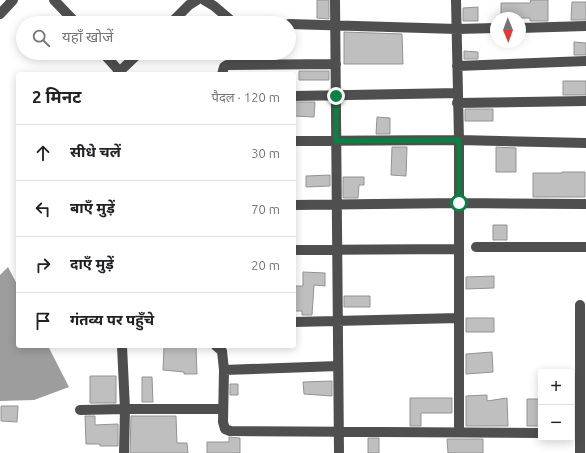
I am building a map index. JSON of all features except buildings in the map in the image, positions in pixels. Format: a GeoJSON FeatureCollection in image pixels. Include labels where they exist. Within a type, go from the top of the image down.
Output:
{"type":"FeatureCollection","features":[{"type":"Feature","properties":{"kind":"street"},"geometry":{"type":"LineString","coordinates":[[0,14],[13,0]]}},
{"type":"Feature","properties":{"kind":"street"},"geometry":{"type":"LineString","coordinates":[[54,0],[69,16]]}},
{"type":"Feature","properties":{"kind":"street"},"geometry":{"type":"LineString","coordinates":[[178,16],[197,0]]}},
{"type":"Feature","properties":{"kind":"street"},"geometry":{"type":"LineString","coordinates":[[204,0],[226,16]]}},
{"type":"Feature","properties":{"kind":"street"},"geometry":{"type":"LineString","coordinates":[[335,0],[339,453]]}},
{"type":"Feature","properties":{"kind":"street"},"geometry":{"type":"LineString","coordinates":[[456,0],[459,140],[459,432]]}},
{"type":"Feature","properties":{"kind":"street"},"geometry":{"type":"LineString","coordinates":[[296,24],[457,29],[490,28]]}},
{"type":"Feature","properties":{"kind":"street"},"geometry":{"type":"LineString","coordinates":[[526,28],[586,26]]}},
{"type":"Feature","properties":{"kind":"street"},"geometry":{"type":"LineString","coordinates":[[109,60],[119,72]]}},
{"type":"Feature","properties":{"kind":"street"},"geometry":{"type":"LineString","coordinates":[[121,72],[132,60]]}},
{"type":"Feature","properties":{"kind":"street"},"geometry":{"type":"LineString","coordinates":[[457,66],[586,61]]}},
{"type":"Feature","properties":{"kind":"street"},"geometry":{"type":"LineString","coordinates":[[223,72],[224,67],[227,65],[336,64]]}},
{"type":"Feature","properties":{"kind":"street"},"geometry":{"type":"LineString","coordinates":[[296,96],[586,101]]}},
{"type":"Feature","properties":{"kind":"street"},"geometry":{"type":"LineString","coordinates":[[296,141],[459,140],[586,143]]}},
{"type":"Feature","properties":{"kind":"street"},"geometry":{"type":"LineString","coordinates":[[296,205],[459,203],[586,204]]}},
{"type":"Feature","properties":{"kind":"street"},"geometry":{"type":"LineString","coordinates":[[476,247],[586,247]]}},
{"type":"Feature","properties":{"kind":"street"},"geometry":{"type":"LineString","coordinates":[[296,250],[459,249]]}},
{"type":"Feature","properties":{"kind":"street"},"geometry":{"type":"LineString","coordinates":[[580,305],[583,401],[579,433],[580,453]]}},
{"type":"Feature","properties":{"kind":"street"},"geometry":{"type":"LineString","coordinates":[[296,322],[459,318]]}},
{"type":"Feature","properties":{"kind":"street"},"geometry":{"type":"LineString","coordinates":[[122,348],[125,408],[124,453]]}},
{"type":"Feature","properties":{"kind":"street"},"geometry":{"type":"LineString","coordinates":[[218,348],[222,351],[224,370],[223,422],[225,429],[230,431],[538,433]]}},
{"type":"Feature","properties":{"kind":"street"},"geometry":{"type":"LineString","coordinates":[[224,370],[338,366]]}},
{"type":"Feature","properties":{"kind":"street"},"geometry":{"type":"LineString","coordinates":[[80,410],[125,408],[223,409]]}},
{"type":"Feature","properties":{"kind":"shaded area"},"geometry":{"type":"Polygon","coordinates":[[[8,267],[16,282],[16,348],[49,348],[69,387],[34,400],[0,401],[0,275],[8,267]]]}},
{"type":"Feature","properties":{"kind":"route"},"geometry":{"type":"LineString","coordinates":[[336,96],[336,141],[459,140],[459,203]]}}]}
